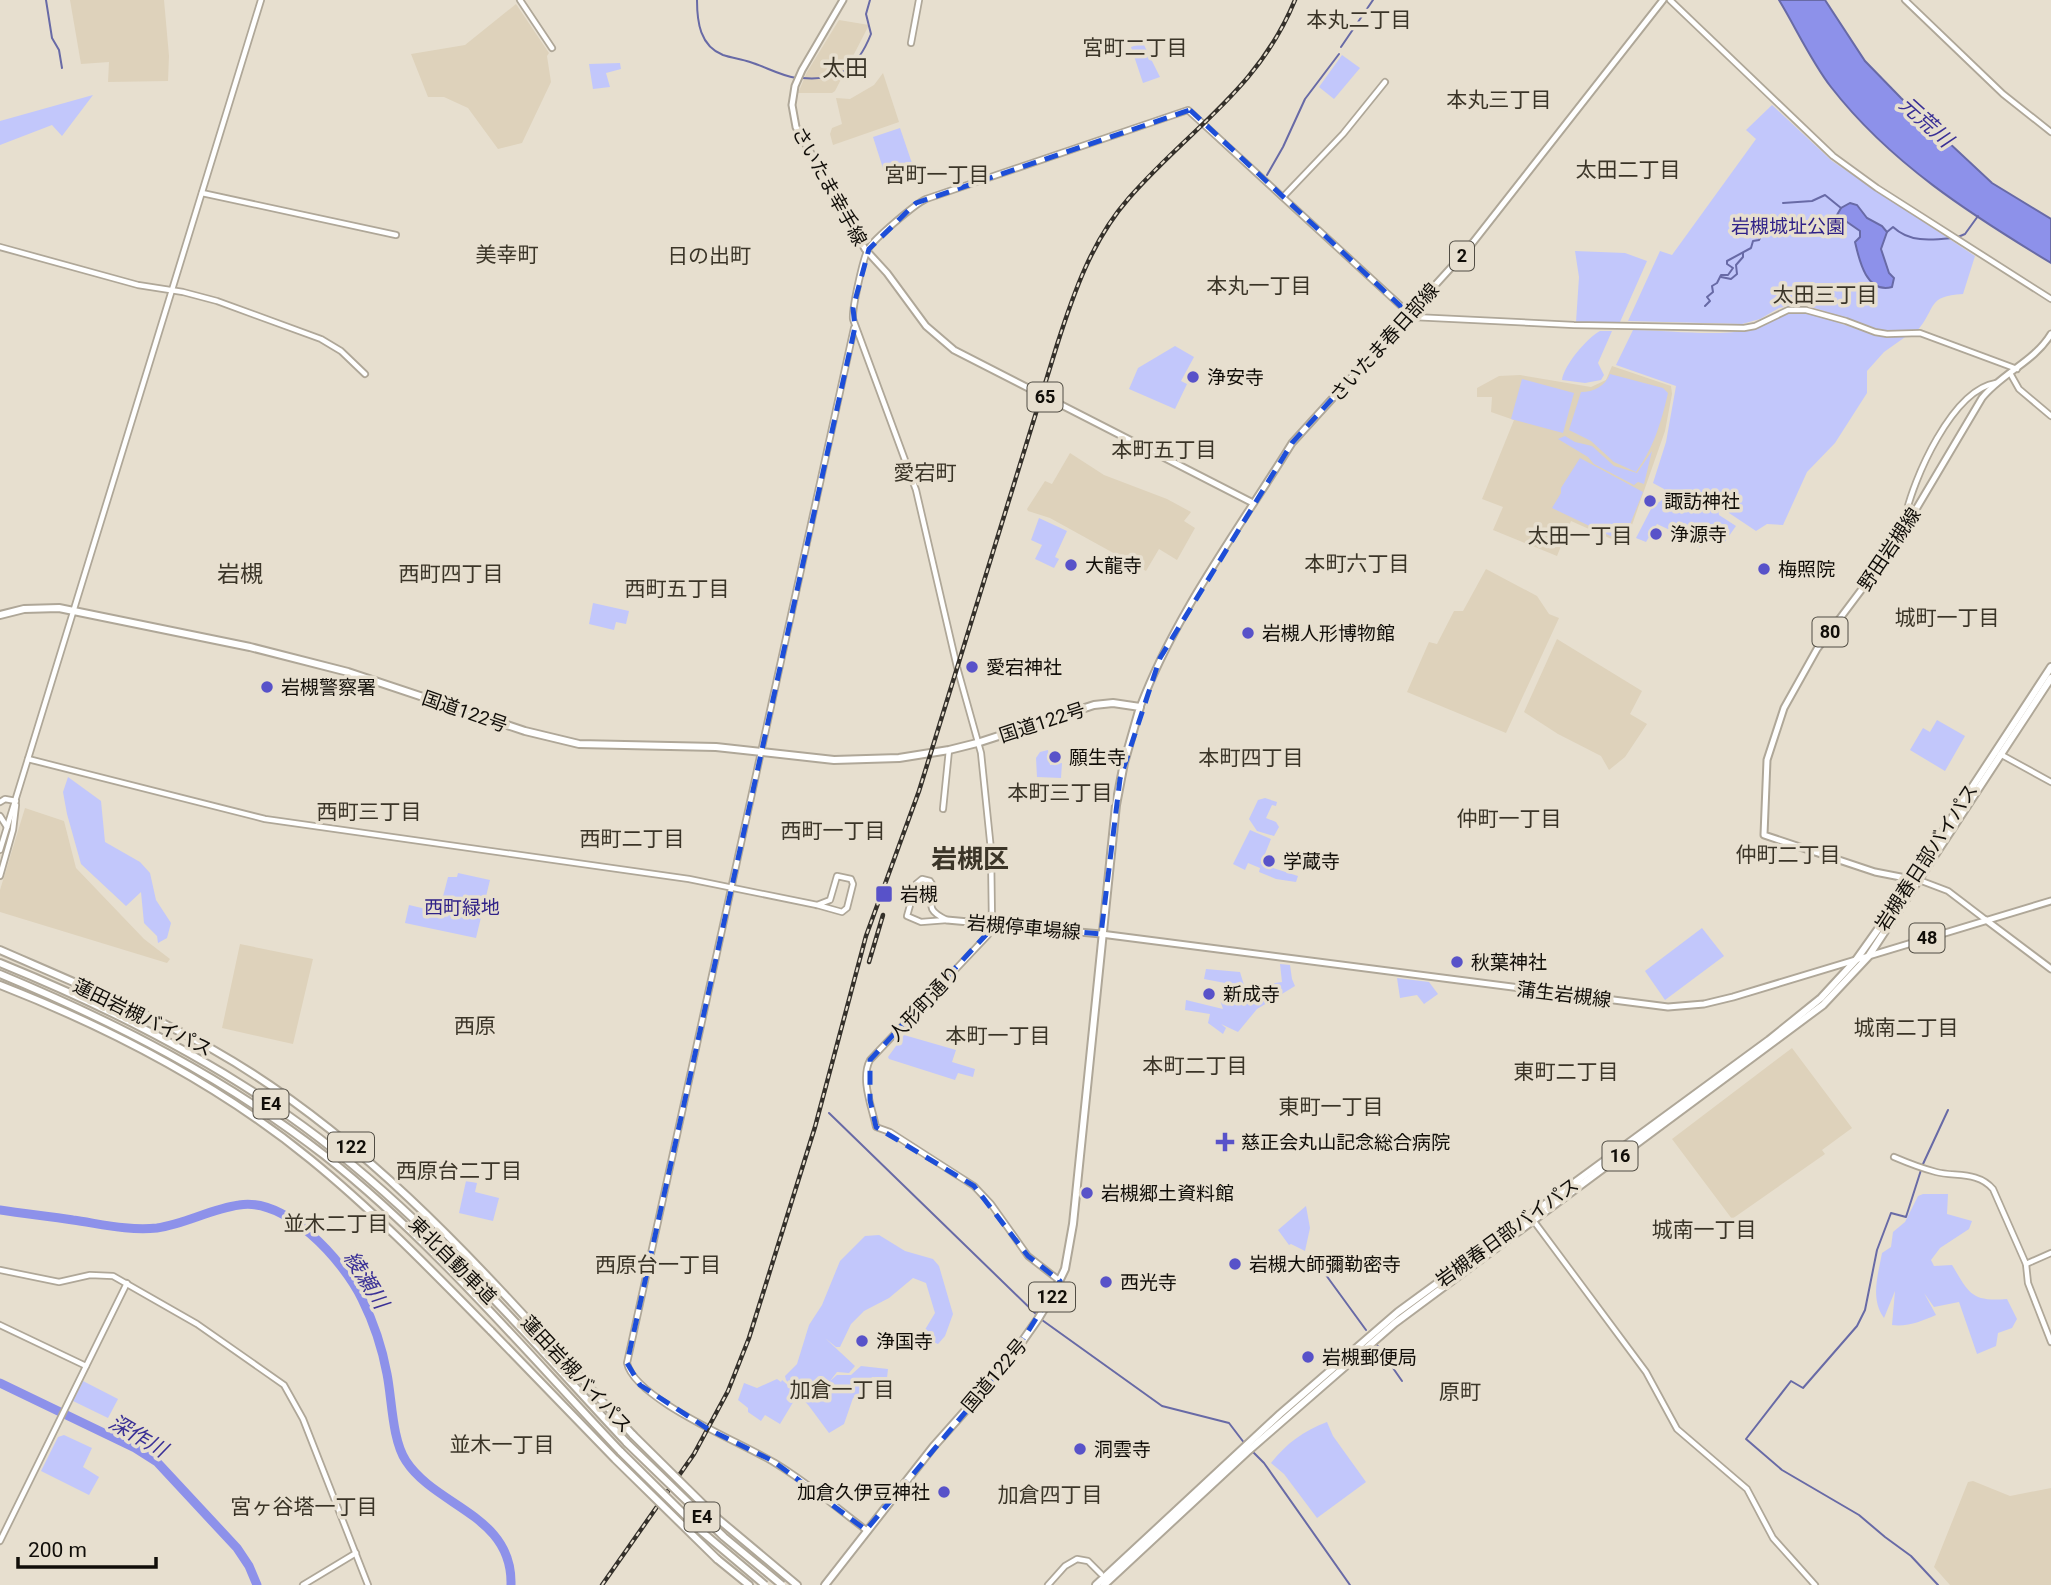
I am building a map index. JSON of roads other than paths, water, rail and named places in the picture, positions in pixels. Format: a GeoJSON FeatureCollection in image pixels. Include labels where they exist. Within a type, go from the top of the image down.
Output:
{"type":"FeatureCollection","features":[{"type":"Feature","properties":{"kind":"highway","name":"国道122号"},"geometry":{"type":"LineString","coordinates":[[0,615],[35,608],[74,611],[301,658],[566,742],[706,747],[834,761],[899,758],[978,743],[1094,705],[1113,703],[1140,708],[1120,779],[1101,934],[1073,1224],[1060,1281],[1012,1358],[933,1447],[825,1585]]}},
{"type":"Feature","properties":{"kind":"highway","name":"岩槻春日部バイパス"},"geometry":{"type":"LineString","coordinates":[[1096,1585],[1280,1413],[1398,1312],[1532,1219],[1803,1022],[1836,993],[1868,957],[2051,667]]}},
{"type":"Feature","properties":{"kind":"highway","name":"岩槻春日部バイパス"},"geometry":{"type":"LineString","coordinates":[[1998,753],[2051,678]]}},
{"type":"Feature","properties":{"kind":"highway","name":"岩槻春日部バイパス"},"geometry":{"type":"LineString","coordinates":[[1104,1585],[1256,1444],[1385,1331],[1821,998],[1856,960],[1915,880]]}},
{"type":"Feature","properties":{"kind":"highway","name":"蓮田岩槻バイパス"},"geometry":{"type":"LineString","coordinates":[[0,950],[212,1049],[275,1090],[343,1140],[455,1242],[633,1435],[717,1518],[797,1585]]}},
{"type":"Feature","properties":{"kind":"highway","name":"東北自動車道"},"geometry":{"type":"LineString","coordinates":[[0,962],[101,1007],[191,1053],[267,1101],[321,1140],[373,1183],[460,1265],[627,1443],[724,1537],[782,1585]]}},
{"type":"Feature","properties":{"kind":"highway","name":"東北自動車道"},"geometry":{"type":"LineString","coordinates":[[0,974],[101,1018],[177,1057],[253,1104],[324,1155],[429,1249],[621,1452],[701,1531],[765,1585]]}},
{"type":"Feature","properties":{"kind":"highway","name":"蓮田岩槻バイパス"},"geometry":{"type":"LineString","coordinates":[[0,985],[94,1026],[163,1061],[262,1123],[310,1158],[394,1233],[615,1460],[717,1559],[749,1585]]}},
{"type":"Feature","properties":{"kind":"main road","name":"さいたま幸手線"},"geometry":{"type":"LineString","coordinates":[[843,0],[799,77],[793,96],[793,112],[800,135],[867,252],[887,273],[926,327],[954,350],[1253,503]]}},
{"type":"Feature","properties":{"kind":"main road","name":"さいたま春日部線"},"geometry":{"type":"LineString","coordinates":[[1140,708],[1168,644],[1292,443],[1474,242],[1663,0]]}},
{"type":"Feature","properties":{"kind":"main road","name":"野田岩槻線"},"geometry":{"type":"LineString","coordinates":[[1915,880],[1866,869],[1764,835],[1767,760],[1784,708],[1818,649],[1883,561],[1931,485],[1974,409],[1996,383],[2032,357],[2051,334]]}},
{"type":"Feature","properties":{"kind":"main road","name":"48"},"geometry":{"type":"LineString","coordinates":[[1856,960],[2051,901]]}},
{"type":"Feature","properties":{"kind":"main road","name":"岩槻停車場線"},"geometry":{"type":"LineString","coordinates":[[947,920],[1101,934]]}},
{"type":"Feature","properties":{"kind":"main road"},"geometry":{"type":"LineString","coordinates":[[1986,920],[2051,969]]}},
{"type":"Feature","properties":{"kind":"main road","name":"蒲生岩槻線"},"geometry":{"type":"LineString","coordinates":[[1101,934],[1668,1007],[1718,1001],[1856,960]]}},
{"type":"Feature","properties":{"kind":"street"},"geometry":{"type":"LineString","coordinates":[[0,850],[261,0]]}},
{"type":"Feature","properties":{"kind":"street"},"geometry":{"type":"LineString","coordinates":[[520,0],[552,48]]}},
{"type":"Feature","properties":{"kind":"street"},"geometry":{"type":"LineString","coordinates":[[911,43],[919,0]]}},
{"type":"Feature","properties":{"kind":"street"},"geometry":{"type":"LineString","coordinates":[[1671,0],[1833,156],[1877,188],[2051,299]]}},
{"type":"Feature","properties":{"kind":"street"},"geometry":{"type":"LineString","coordinates":[[1905,0],[2003,94],[2051,132]]}},
{"type":"Feature","properties":{"kind":"street"},"geometry":{"type":"LineString","coordinates":[[1283,197],[1343,134],[1385,82]]}},
{"type":"Feature","properties":{"kind":"street"},"geometry":{"type":"LineString","coordinates":[[992,923],[991,850],[984,767],[916,491],[855,327],[853,308],[867,252],[916,203],[1188,110],[1409,314],[1419,318],[1573,325],[1744,328],[1752,327],[1788,310],[1806,310],[1875,332],[1930,335],[2017,369]]}},
{"type":"Feature","properties":{"kind":"street"},"geometry":{"type":"LineString","coordinates":[[202,193],[396,235]]}},
{"type":"Feature","properties":{"kind":"street"},"geometry":{"type":"LineString","coordinates":[[0,247],[138,285],[172,290],[217,302],[321,340],[341,351],[365,374]]}},
{"type":"Feature","properties":{"kind":"street"},"geometry":{"type":"LineString","coordinates":[[855,327],[627,1355],[628,1369],[640,1385],[708,1429],[773,1461],[828,1499],[866,1530]]}},
{"type":"Feature","properties":{"kind":"street"},"geometry":{"type":"LineString","coordinates":[[2010,373],[2019,388],[2051,416]]}},
{"type":"Feature","properties":{"kind":"street"},"geometry":{"type":"LineString","coordinates":[[1905,518],[1915,483],[1942,428],[1976,392],[1988,384],[1996,383]]}},
{"type":"Feature","properties":{"kind":"street"},"geometry":{"type":"LineString","coordinates":[[943,809],[948,750]]}},
{"type":"Feature","properties":{"kind":"street"},"geometry":{"type":"LineString","coordinates":[[1998,753],[2051,782]]}},
{"type":"Feature","properties":{"kind":"street"},"geometry":{"type":"LineString","coordinates":[[28,759],[280,822],[731,886],[817,905],[833,910],[842,912],[847,908],[853,884],[851,879],[837,876],[830,900],[833,910]]}},
{"type":"Feature","properties":{"kind":"street"},"geometry":{"type":"LineString","coordinates":[[0,802],[5,799],[16,801]]}},
{"type":"Feature","properties":{"kind":"street"},"geometry":{"type":"LineString","coordinates":[[0,876],[16,817],[16,801]]}},
{"type":"Feature","properties":{"kind":"street"},"geometry":{"type":"LineString","coordinates":[[0,820],[7,827]]}},
{"type":"Feature","properties":{"kind":"street"},"geometry":{"type":"LineString","coordinates":[[918,880],[933,884],[931,907],[935,913],[947,920],[921,922],[907,916],[918,880]]}},
{"type":"Feature","properties":{"kind":"street"},"geometry":{"type":"LineString","coordinates":[[1915,880],[1948,891],[1986,920]]}},
{"type":"Feature","properties":{"kind":"street"},"geometry":{"type":"LineString","coordinates":[[817,905],[830,900]]}},
{"type":"Feature","properties":{"kind":"street","name":"人形町通り"},"geometry":{"type":"LineString","coordinates":[[992,923],[990,931],[875,1054],[868,1065],[866,1073],[876,1127],[890,1132],[974,1186],[1028,1256],[1060,1281]]}},
{"type":"Feature","properties":{"kind":"street"},"geometry":{"type":"LineString","coordinates":[[1894,1157],[1940,1173],[1970,1176],[1989,1184],[1999,1200],[2026,1264],[2028,1283],[2051,1342]]}},
{"type":"Feature","properties":{"kind":"street"},"geometry":{"type":"LineString","coordinates":[[1532,1219],[1646,1372],[1677,1429],[1747,1489],[1773,1538],[1815,1585]]}},
{"type":"Feature","properties":{"kind":"street"},"geometry":{"type":"LineString","coordinates":[[2026,1264],[2051,1254]]}},
{"type":"Feature","properties":{"kind":"street"},"geometry":{"type":"LineString","coordinates":[[0,1270],[59,1282],[98,1275],[113,1276],[197,1324],[284,1385],[303,1419],[368,1585]]}},
{"type":"Feature","properties":{"kind":"street"},"geometry":{"type":"LineString","coordinates":[[0,1541],[127,1283]]}},
{"type":"Feature","properties":{"kind":"street"},"geometry":{"type":"LineString","coordinates":[[0,1325],[86,1366]]}},
{"type":"Feature","properties":{"kind":"street"},"geometry":{"type":"LineString","coordinates":[[303,1585],[356,1553]]}},
{"type":"Feature","properties":{"kind":"street"},"geometry":{"type":"LineString","coordinates":[[1048,1585],[1065,1566],[1077,1559],[1088,1561],[1101,1574]]}},
{"type":"Feature","properties":{"kind":"water","name":"元荒川"},"geometry":{"type":"Polygon","coordinates":[[[1779,0],[1825,0],[1865,61],[1901,98],[1992,183],[2051,219],[2051,263],[1961,206],[1879,140],[1831,87],[1779,0]]]}},
{"type":"Feature","properties":{"kind":"water"},"geometry":{"type":"Polygon","coordinates":[[[1850,203],[1857,205],[1867,218],[1887,232],[1881,249],[1889,273],[1894,278],[1892,287],[1883,288],[1876,285],[1865,274],[1855,242],[1860,237],[1860,231],[1837,215],[1841,208],[1850,203]]]}},
{"type":"Feature","properties":{"kind":"waterway"},"geometry":{"type":"LineString","coordinates":[[46,0],[52,38],[59,50],[62,68]]}},
{"type":"Feature","properties":{"kind":"waterway"},"geometry":{"type":"LineString","coordinates":[[697,0],[701,32],[715,51],[796,78]]}},
{"type":"Feature","properties":{"kind":"waterway"},"geometry":{"type":"LineString","coordinates":[[802,78],[837,75],[860,56],[871,34],[866,14],[870,0]]}},
{"type":"Feature","properties":{"kind":"waterway"},"geometry":{"type":"LineString","coordinates":[[1341,47],[1373,0]]}},
{"type":"Feature","properties":{"kind":"waterway"},"geometry":{"type":"LineString","coordinates":[[1267,175],[1305,99],[1339,54]]}},
{"type":"Feature","properties":{"kind":"waterway"},"geometry":{"type":"LineString","coordinates":[[1783,203],[1812,201],[1825,195],[1841,208]]}},
{"type":"Feature","properties":{"kind":"waterway"},"geometry":{"type":"LineString","coordinates":[[1958,237],[1965,234],[1978,216]]}},
{"type":"Feature","properties":{"kind":"waterway"},"geometry":{"type":"LineString","coordinates":[[1887,232],[1893,227],[1914,238],[1953,238]]}},
{"type":"Feature","properties":{"kind":"waterway"},"geometry":{"type":"LineString","coordinates":[[1705,306],[1710,301],[1707,297],[1713,292],[1712,286],[1721,275],[1728,275],[1733,268],[1727,261],[1751,248],[1753,241],[1759,240],[1764,230]]}},
{"type":"Feature","properties":{"kind":"waterway"},"geometry":{"type":"LineString","coordinates":[[1721,277],[1731,279],[1737,274],[1736,265],[1743,253]]}},
{"type":"Feature","properties":{"kind":"waterway"},"geometry":{"type":"LineString","coordinates":[[1923,1164],[1948,1110]]}},
{"type":"Feature","properties":{"kind":"waterway"},"geometry":{"type":"LineString","coordinates":[[829,1113],[1038,1316]]}},
{"type":"Feature","properties":{"kind":"waterway"},"geometry":{"type":"LineString","coordinates":[[1921,1170],[1906,1217],[1891,1213],[1877,1250],[1865,1310],[1857,1326],[1803,1388],[1791,1381],[1746,1439],[1782,1470],[1859,1515],[1911,1556],[1938,1585]]}},
{"type":"Feature","properties":{"kind":"waterway","name":"綾瀬川"},"geometry":{"type":"LineString","coordinates":[[0,1210],[146,1229],[167,1226],[229,1207],[257,1205],[294,1221],[327,1250],[353,1283],[366,1308],[383,1354],[395,1431],[406,1461],[419,1477],[487,1527],[500,1543],[508,1561],[511,1585]]}},
{"type":"Feature","properties":{"kind":"waterway"},"geometry":{"type":"LineString","coordinates":[[1323,1271],[1366,1330]]}},
{"type":"Feature","properties":{"kind":"waterway"},"geometry":{"type":"LineString","coordinates":[[1042,1320],[1162,1406],[1229,1423],[1245,1444]]}},
{"type":"Feature","properties":{"kind":"waterway"},"geometry":{"type":"LineString","coordinates":[[1377,1345],[1402,1381]]}},
{"type":"Feature","properties":{"kind":"waterway","name":"深作川"},"geometry":{"type":"LineString","coordinates":[[0,1383],[135,1448],[157,1462],[237,1548],[257,1585]]}},
{"type":"Feature","properties":{"kind":"waterway"},"geometry":{"type":"LineString","coordinates":[[1251,1450],[1264,1463],[1350,1585]]}},
{"type":"Feature","properties":{"kind":"railway"},"geometry":{"type":"LineString","coordinates":[[602,1585],[694,1454],[728,1391],[749,1338],[815,1127],[866,936],[919,791],[1057,345],[1086,267],[1105,231],[1129,198],[1221,106],[1262,59],[1295,0]]}},
{"type":"Feature","properties":{"kind":"railway"},"geometry":{"type":"LineString","coordinates":[[869,962],[883,915]]}},
{"type":"Feature","properties":{"kind":"place","name":"浄安寺"},"geometry":{"type":"Point","coordinates":[1193,377]}},
{"type":"Feature","properties":{"kind":"place","name":"諏訪神社"},"geometry":{"type":"Point","coordinates":[1650,501]}},
{"type":"Feature","properties":{"kind":"place","name":"浄源寺"},"geometry":{"type":"Point","coordinates":[1656,534]}},
{"type":"Feature","properties":{"kind":"place","name":"大龍寺"},"geometry":{"type":"Point","coordinates":[1071,565]}},
{"type":"Feature","properties":{"kind":"place","name":"梅照院"},"geometry":{"type":"Point","coordinates":[1764,569]}},
{"type":"Feature","properties":{"kind":"place","name":"岩槻人形博物館"},"geometry":{"type":"Point","coordinates":[1248,633]}},
{"type":"Feature","properties":{"kind":"place","name":"愛宕神社"},"geometry":{"type":"Point","coordinates":[972,667]}},
{"type":"Feature","properties":{"kind":"place","name":"岩槻警察署"},"geometry":{"type":"Point","coordinates":[267,687]}},
{"type":"Feature","properties":{"kind":"place","name":"願生寺"},"geometry":{"type":"Point","coordinates":[1055,757]}},
{"type":"Feature","properties":{"kind":"place","name":"学蔵寺"},"geometry":{"type":"Point","coordinates":[1269,861]}},
{"type":"Feature","properties":{"kind":"place","name":"岩槻"},"geometry":{"type":"Point","coordinates":[884,894]}},
{"type":"Feature","properties":{"kind":"place","name":"秋葉神社"},"geometry":{"type":"Point","coordinates":[1457,962]}},
{"type":"Feature","properties":{"kind":"place","name":"新成寺"},"geometry":{"type":"Point","coordinates":[1209,994]}},
{"type":"Feature","properties":{"kind":"place","name":"慈正会丸山記念総合病院"},"geometry":{"type":"Point","coordinates":[1225,1142]}},
{"type":"Feature","properties":{"kind":"place","name":"岩槻郷土資料館"},"geometry":{"type":"Point","coordinates":[1087,1193]}},
{"type":"Feature","properties":{"kind":"place","name":"岩槻大師彌勒密寺"},"geometry":{"type":"Point","coordinates":[1235,1264]}},
{"type":"Feature","properties":{"kind":"place","name":"西光寺"},"geometry":{"type":"Point","coordinates":[1106,1282]}},
{"type":"Feature","properties":{"kind":"place","name":"浄国寺"},"geometry":{"type":"Point","coordinates":[862,1341]}},
{"type":"Feature","properties":{"kind":"place","name":"岩槻郵便局"},"geometry":{"type":"Point","coordinates":[1308,1357]}},
{"type":"Feature","properties":{"kind":"place","name":"洞雲寺"},"geometry":{"type":"Point","coordinates":[1080,1449]}},
{"type":"Feature","properties":{"kind":"place","name":"加倉久伊豆神社"},"geometry":{"type":"Point","coordinates":[944,1492]}},
{"type":"Feature","properties":{"kind":"district","name":"本丸二丁目"},"geometry":{"type":"Point","coordinates":[1359,20]}},
{"type":"Feature","properties":{"kind":"district","name":"宮町二丁目"},"geometry":{"type":"Point","coordinates":[1135,48]}},
{"type":"Feature","properties":{"kind":"district","name":"太田"},"geometry":{"type":"Point","coordinates":[845,68]}},
{"type":"Feature","properties":{"kind":"district","name":"本丸三丁目"},"geometry":{"type":"Point","coordinates":[1499,100]}},
{"type":"Feature","properties":{"kind":"district","name":"太田二丁目"},"geometry":{"type":"Point","coordinates":[1628,170]}},
{"type":"Feature","properties":{"kind":"district","name":"宮町一丁目"},"geometry":{"type":"Point","coordinates":[937,175]}},
{"type":"Feature","properties":{"kind":"district","name":"美幸町"},"geometry":{"type":"Point","coordinates":[507,255]}},
{"type":"Feature","properties":{"kind":"district","name":"日の出町"},"geometry":{"type":"Point","coordinates":[709,256]}},
{"type":"Feature","properties":{"kind":"district","name":"本丸一丁目"},"geometry":{"type":"Point","coordinates":[1259,286]}},
{"type":"Feature","properties":{"kind":"district","name":"太田三丁目"},"geometry":{"type":"Point","coordinates":[1825,295]}},
{"type":"Feature","properties":{"kind":"district","name":"本町五丁目"},"geometry":{"type":"Point","coordinates":[1164,450]}},
{"type":"Feature","properties":{"kind":"district","name":"愛宕町"},"geometry":{"type":"Point","coordinates":[925,473]}},
{"type":"Feature","properties":{"kind":"district","name":"太田一丁目"},"geometry":{"type":"Point","coordinates":[1580,536]}},
{"type":"Feature","properties":{"kind":"district","name":"本町六丁目"},"geometry":{"type":"Point","coordinates":[1357,564]}},
{"type":"Feature","properties":{"kind":"district","name":"岩槻"},"geometry":{"type":"Point","coordinates":[240,574]}},
{"type":"Feature","properties":{"kind":"district","name":"西町四丁目"},"geometry":{"type":"Point","coordinates":[451,574]}},
{"type":"Feature","properties":{"kind":"district","name":"西町五丁目"},"geometry":{"type":"Point","coordinates":[677,589]}},
{"type":"Feature","properties":{"kind":"district","name":"城町一丁目"},"geometry":{"type":"Point","coordinates":[1947,618]}},
{"type":"Feature","properties":{"kind":"district","name":"本町四丁目"},"geometry":{"type":"Point","coordinates":[1251,758]}},
{"type":"Feature","properties":{"kind":"district","name":"本町三丁目"},"geometry":{"type":"Point","coordinates":[1060,793]}},
{"type":"Feature","properties":{"kind":"district","name":"西町三丁目"},"geometry":{"type":"Point","coordinates":[369,812]}},
{"type":"Feature","properties":{"kind":"district","name":"仲町一丁目"},"geometry":{"type":"Point","coordinates":[1509,819]}},
{"type":"Feature","properties":{"kind":"district","name":"西町一丁目"},"geometry":{"type":"Point","coordinates":[833,831]}},
{"type":"Feature","properties":{"kind":"district","name":"西町二丁目"},"geometry":{"type":"Point","coordinates":[632,839]}},
{"type":"Feature","properties":{"kind":"district","name":"仲町二丁目"},"geometry":{"type":"Point","coordinates":[1788,855]}},
{"type":"Feature","properties":{"kind":"district","name":"岩槻区"},"geometry":{"type":"Point","coordinates":[970,859]}},
{"type":"Feature","properties":{"kind":"district","name":"西原"},"geometry":{"type":"Point","coordinates":[475,1026]}},
{"type":"Feature","properties":{"kind":"district","name":"城南二丁目"},"geometry":{"type":"Point","coordinates":[1906,1028]}},
{"type":"Feature","properties":{"kind":"district","name":"本町一丁目"},"geometry":{"type":"Point","coordinates":[998,1036]}},
{"type":"Feature","properties":{"kind":"district","name":"本町二丁目"},"geometry":{"type":"Point","coordinates":[1195,1066]}},
{"type":"Feature","properties":{"kind":"district","name":"東町二丁目"},"geometry":{"type":"Point","coordinates":[1566,1072]}},
{"type":"Feature","properties":{"kind":"district","name":"東町一丁目"},"geometry":{"type":"Point","coordinates":[1331,1107]}},
{"type":"Feature","properties":{"kind":"district","name":"西原台二丁目"},"geometry":{"type":"Point","coordinates":[459,1171]}},
{"type":"Feature","properties":{"kind":"district","name":"並木二丁目"},"geometry":{"type":"Point","coordinates":[336,1224]}},
{"type":"Feature","properties":{"kind":"district","name":"城南一丁目"},"geometry":{"type":"Point","coordinates":[1704,1230]}},
{"type":"Feature","properties":{"kind":"district","name":"西原台一丁目"},"geometry":{"type":"Point","coordinates":[658,1265]}},
{"type":"Feature","properties":{"kind":"district","name":"加倉一丁目"},"geometry":{"type":"Point","coordinates":[842,1390]}},
{"type":"Feature","properties":{"kind":"district","name":"原町"},"geometry":{"type":"Point","coordinates":[1460,1392]}},
{"type":"Feature","properties":{"kind":"district","name":"並木一丁目"},"geometry":{"type":"Point","coordinates":[502,1445]}},
{"type":"Feature","properties":{"kind":"district","name":"加倉四丁目"},"geometry":{"type":"Point","coordinates":[1050,1495]}},
{"type":"Feature","properties":{"kind":"district","name":"宮ヶ谷塔一丁目"},"geometry":{"type":"Point","coordinates":[304,1507]}},
{"type":"Feature","properties":{"kind":"park label","name":"岩槻城址公園"},"geometry":{"type":"Point","coordinates":[1788,226]}},
{"type":"Feature","properties":{"kind":"park label","name":"西町緑地"},"geometry":{"type":"Point","coordinates":[462,907]}}]}
